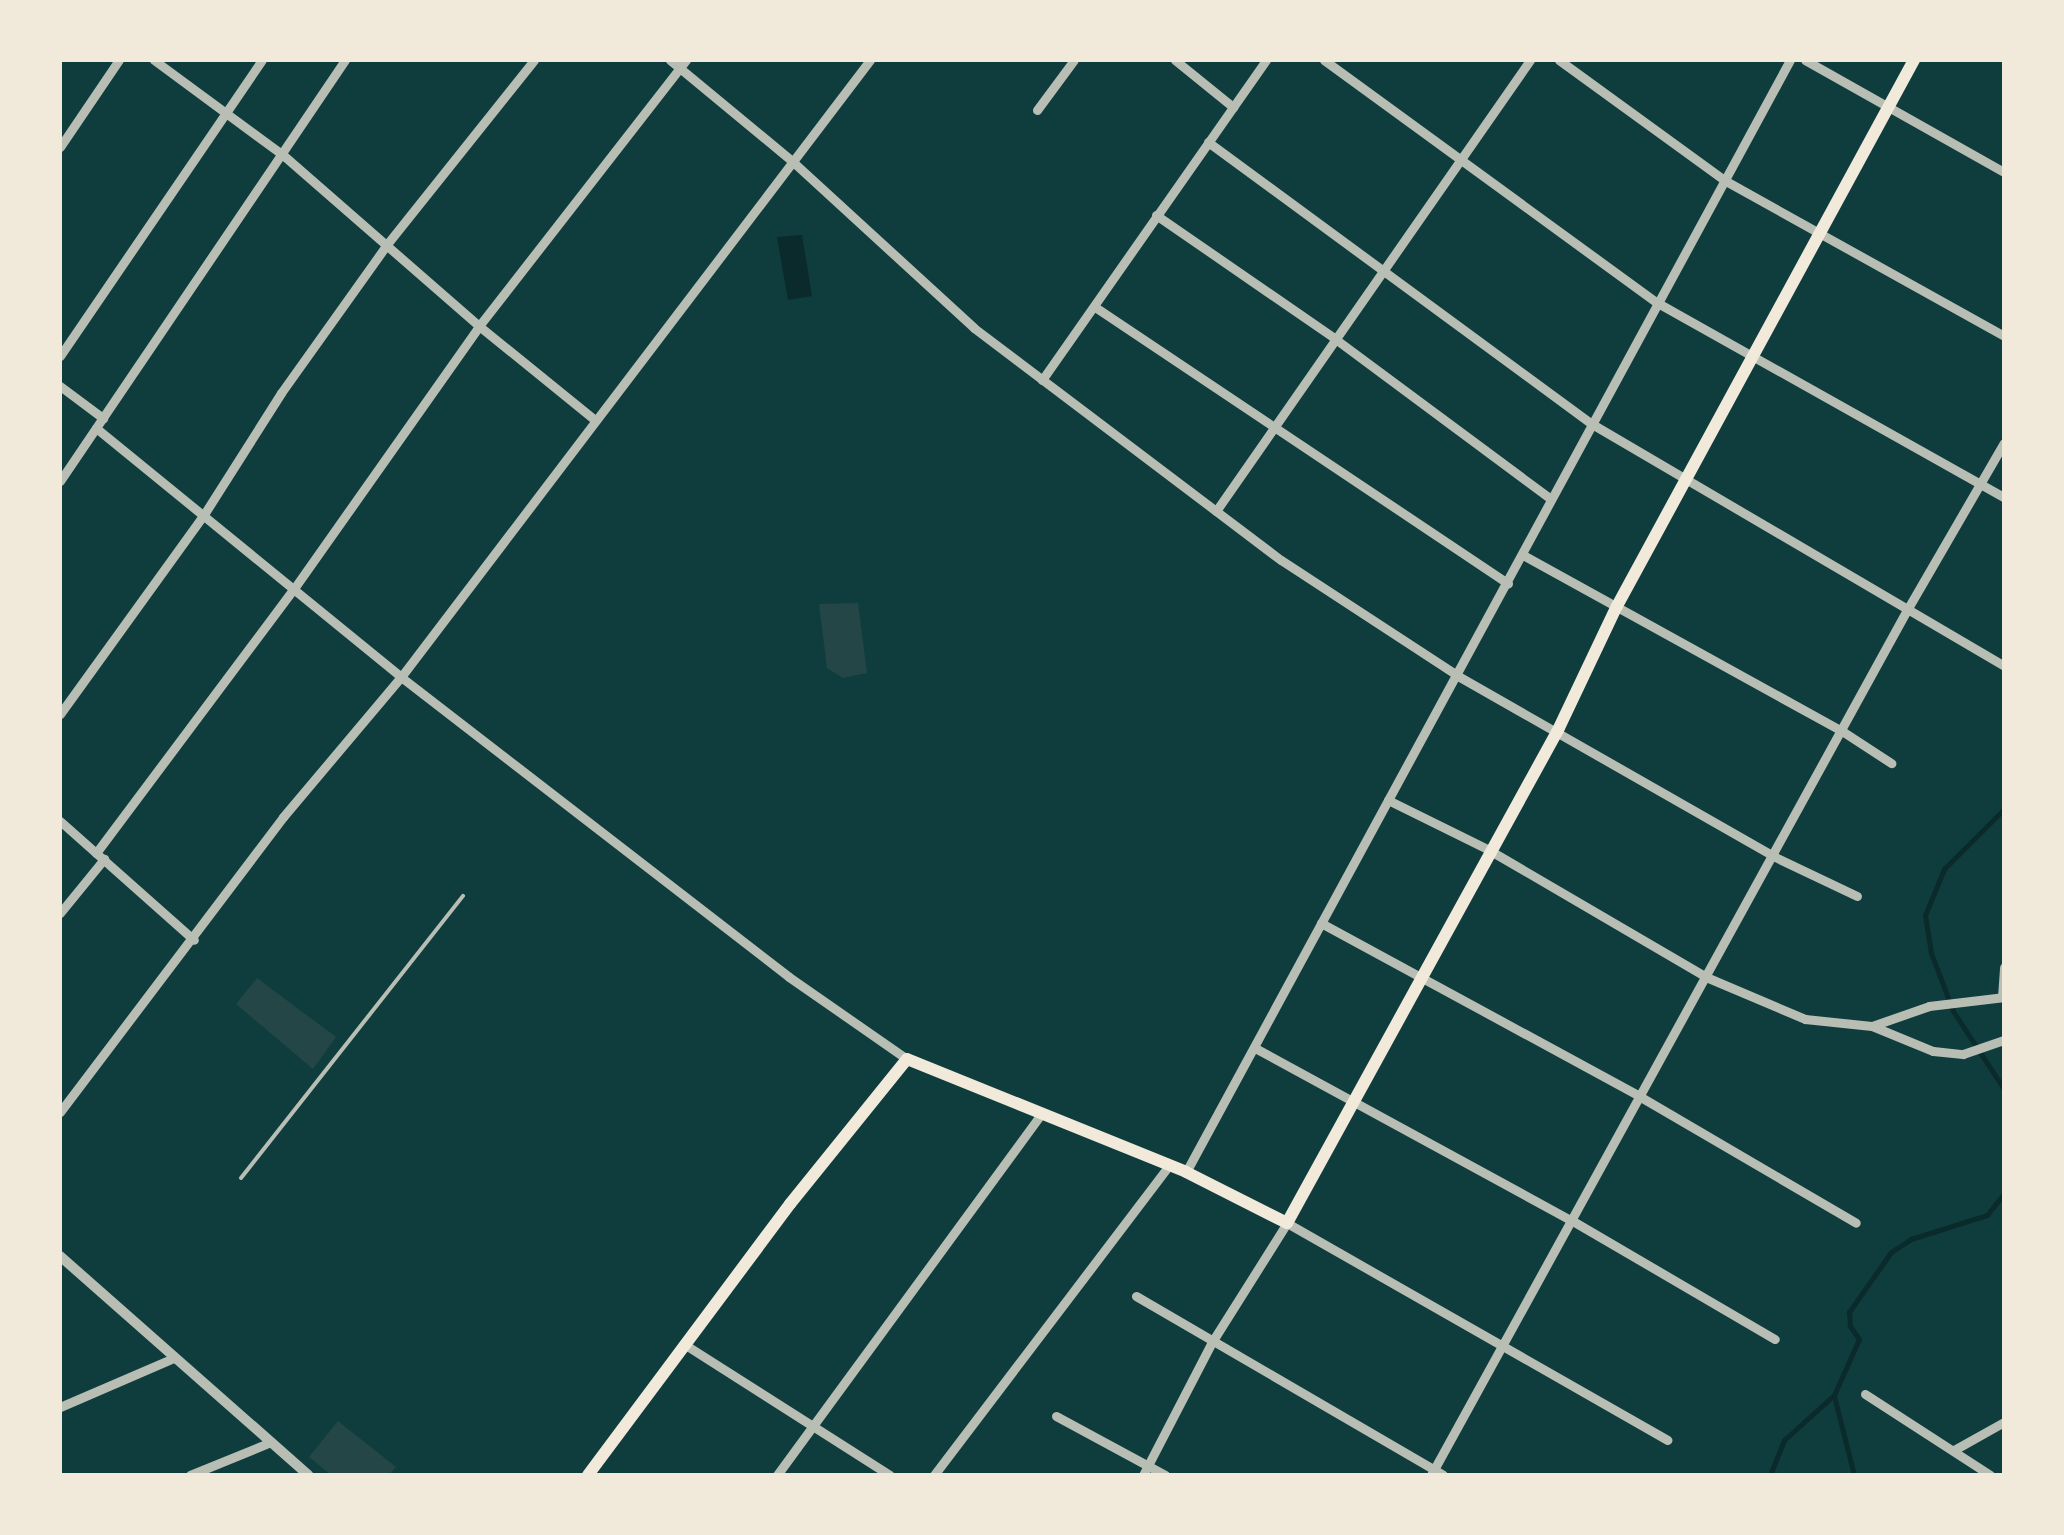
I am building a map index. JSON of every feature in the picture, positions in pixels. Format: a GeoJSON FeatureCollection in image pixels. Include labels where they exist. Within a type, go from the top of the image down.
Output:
{"type":"FeatureCollection","features":[{"type":"Feature","properties":{"kind":"main road"},"geometry":{"type":"LineString","coordinates":[[588,1475],[684,1344],[907,1060],[1169,1164],[1287,1223],[1418,978],[1558,730],[1617,606],[1752,354],[1892,107],[1914,60]]}},
{"type":"Feature","properties":{"kind":"street"},"geometry":{"type":"LineString","coordinates":[[60,147],[119,60]]}},
{"type":"Feature","properties":{"kind":"street"},"geometry":{"type":"LineString","coordinates":[[154,60],[283,155],[388,243],[478,326],[594,419]]}},
{"type":"Feature","properties":{"kind":"street"},"geometry":{"type":"LineString","coordinates":[[60,356],[224,110],[262,60]]}},
{"type":"Feature","properties":{"kind":"street"},"geometry":{"type":"LineString","coordinates":[[60,481],[346,60]]}},
{"type":"Feature","properties":{"kind":"street"},"geometry":{"type":"LineString","coordinates":[[60,714],[203,516],[282,393],[388,243],[534,60]]}},
{"type":"Feature","properties":{"kind":"street"},"geometry":{"type":"LineString","coordinates":[[670,60],[683,64],[917,278],[1042,380],[1281,560],[1458,676],[1773,856],[1857,896]]}},
{"type":"Feature","properties":{"kind":"street"},"geometry":{"type":"LineString","coordinates":[[60,1112],[194,940],[283,817],[401,678],[870,60]]}},
{"type":"Feature","properties":{"kind":"street"},"geometry":{"type":"LineString","coordinates":[[1037,110],[1074,60]]}},
{"type":"Feature","properties":{"kind":"street"},"geometry":{"type":"LineString","coordinates":[[1176,60],[1233,106]]}},
{"type":"Feature","properties":{"kind":"street"},"geometry":{"type":"LineString","coordinates":[[1042,380],[1266,60]]}},
{"type":"Feature","properties":{"kind":"street"},"geometry":{"type":"LineString","coordinates":[[1324,60],[1656,302],[2004,498]]}},
{"type":"Feature","properties":{"kind":"street"},"geometry":{"type":"LineString","coordinates":[[1216,512],[1271,426],[1530,60]]}},
{"type":"Feature","properties":{"kind":"street"},"geometry":{"type":"LineString","coordinates":[[1559,60],[1724,180],[2004,336]]}},
{"type":"Feature","properties":{"kind":"street"},"geometry":{"type":"LineString","coordinates":[[1186,1172],[1790,60]]}},
{"type":"Feature","properties":{"kind":"street"},"geometry":{"type":"LineString","coordinates":[[1805,60],[2004,172]]}},
{"type":"Feature","properties":{"kind":"street"},"geometry":{"type":"LineString","coordinates":[[60,913],[478,326],[683,64]]}},
{"type":"Feature","properties":{"kind":"street"},"geometry":{"type":"LineString","coordinates":[[1208,142],[1592,424],[1684,482],[2004,666]]}},
{"type":"Feature","properties":{"kind":"street"},"geometry":{"type":"LineString","coordinates":[[1156,214],[1334,338],[1551,499]]}},
{"type":"Feature","properties":{"kind":"street"},"geometry":{"type":"LineString","coordinates":[[1096,307],[1508,584]]}},
{"type":"Feature","properties":{"kind":"street"},"geometry":{"type":"LineString","coordinates":[[60,386],[103,418]]}},
{"type":"Feature","properties":{"kind":"street"},"geometry":{"type":"LineString","coordinates":[[96,428],[401,678],[789,977],[907,1060]]}},
{"type":"Feature","properties":{"kind":"street"},"geometry":{"type":"LineString","coordinates":[[1136,1296],[1436,1473],[1570,1220],[1907,610],[2004,443]]}},
{"type":"Feature","properties":{"kind":"street"},"geometry":{"type":"LineString","coordinates":[[1523,555],[1891,762]]}},
{"type":"Feature","properties":{"kind":"street"},"geometry":{"type":"LineString","coordinates":[[1388,800],[1490,850],[1706,977],[1805,1019],[1872,1026],[1933,1051],[1962,1054],[2004,1040]]}},
{"type":"Feature","properties":{"kind":"street"},"geometry":{"type":"LineString","coordinates":[[60,821],[194,940]]}},
{"type":"Feature","properties":{"kind":"street"},"geometry":{"type":"LineString","coordinates":[[1322,924],[1640,1096],[1856,1222]]}},
{"type":"Feature","properties":{"kind":"street"},"geometry":{"type":"LineString","coordinates":[[1872,1026],[1929,1006],[2003,997],[2004,967]]}},
{"type":"Feature","properties":{"kind":"street"},"geometry":{"type":"LineString","coordinates":[[1255,1048],[1570,1220],[1775,1339]]}},
{"type":"Feature","properties":{"kind":"street"},"geometry":{"type":"LineString","coordinates":[[777,1475],[1040,1116]]}},
{"type":"Feature","properties":{"kind":"street"},"geometry":{"type":"LineString","coordinates":[[934,1475],[1169,1164]]}},
{"type":"Feature","properties":{"kind":"street"},"geometry":{"type":"LineString","coordinates":[[1145,1470],[1212,1342],[1287,1223],[1666,1440]]}},
{"type":"Feature","properties":{"kind":"street"},"geometry":{"type":"LineString","coordinates":[[60,1256],[308,1475]]}},
{"type":"Feature","properties":{"kind":"street"},"geometry":{"type":"LineString","coordinates":[[684,1344],[816,1424],[890,1475]]}},
{"type":"Feature","properties":{"kind":"street"},"geometry":{"type":"LineString","coordinates":[[60,1407],[174,1358]]}},
{"type":"Feature","properties":{"kind":"street"},"geometry":{"type":"LineString","coordinates":[[1866,1394],[1990,1475]]}},
{"type":"Feature","properties":{"kind":"street"},"geometry":{"type":"LineString","coordinates":[[1056,1416],[1145,1470],[1165,1475]]}},
{"type":"Feature","properties":{"kind":"street"},"geometry":{"type":"LineString","coordinates":[[1954,1450],[2004,1422]]}},
{"type":"Feature","properties":{"kind":"street"},"geometry":{"type":"LineString","coordinates":[[190,1475],[271,1442]]}},
{"type":"Feature","properties":{"kind":"lane"},"geometry":{"type":"LineString","coordinates":[[242,1178],[462,896]]}},
{"type":"Feature","properties":{"kind":"shaded area"},"geometry":{"type":"Polygon","coordinates":[[[802,235],[812,296],[788,300],[777,237],[802,235]]]}},
{"type":"Feature","properties":{"kind":"shaded area"},"geometry":{"type":"Polygon","coordinates":[[[858,603],[867,673],[843,678],[827,668],[819,604],[858,603]]]}},
{"type":"Feature","properties":{"kind":"shaded area"},"geometry":{"type":"Polygon","coordinates":[[[257,978],[336,1037],[313,1069],[236,1004],[257,978]]]}},
{"type":"Feature","properties":{"kind":"shaded area"},"geometry":{"type":"Polygon","coordinates":[[[338,1421],[396,1467],[389,1475],[331,1475],[309,1457],[338,1421]]]}},
{"type":"Feature","properties":{"kind":"waterway"},"geometry":{"type":"LineString","coordinates":[[2004,809],[1944,869],[1925,915],[1931,953],[1953,1011],[2004,1089]]}},
{"type":"Feature","properties":{"kind":"waterway"},"geometry":{"type":"LineString","coordinates":[[1770,1475],[1784,1440],[1834,1395],[1859,1339],[1850,1326],[1849,1312],[1891,1252],[1911,1239],[1987,1215],[2004,1193]]}},
{"type":"Feature","properties":{"kind":"waterway"},"geometry":{"type":"LineString","coordinates":[[1834,1396],[1854,1475]]}}]}
